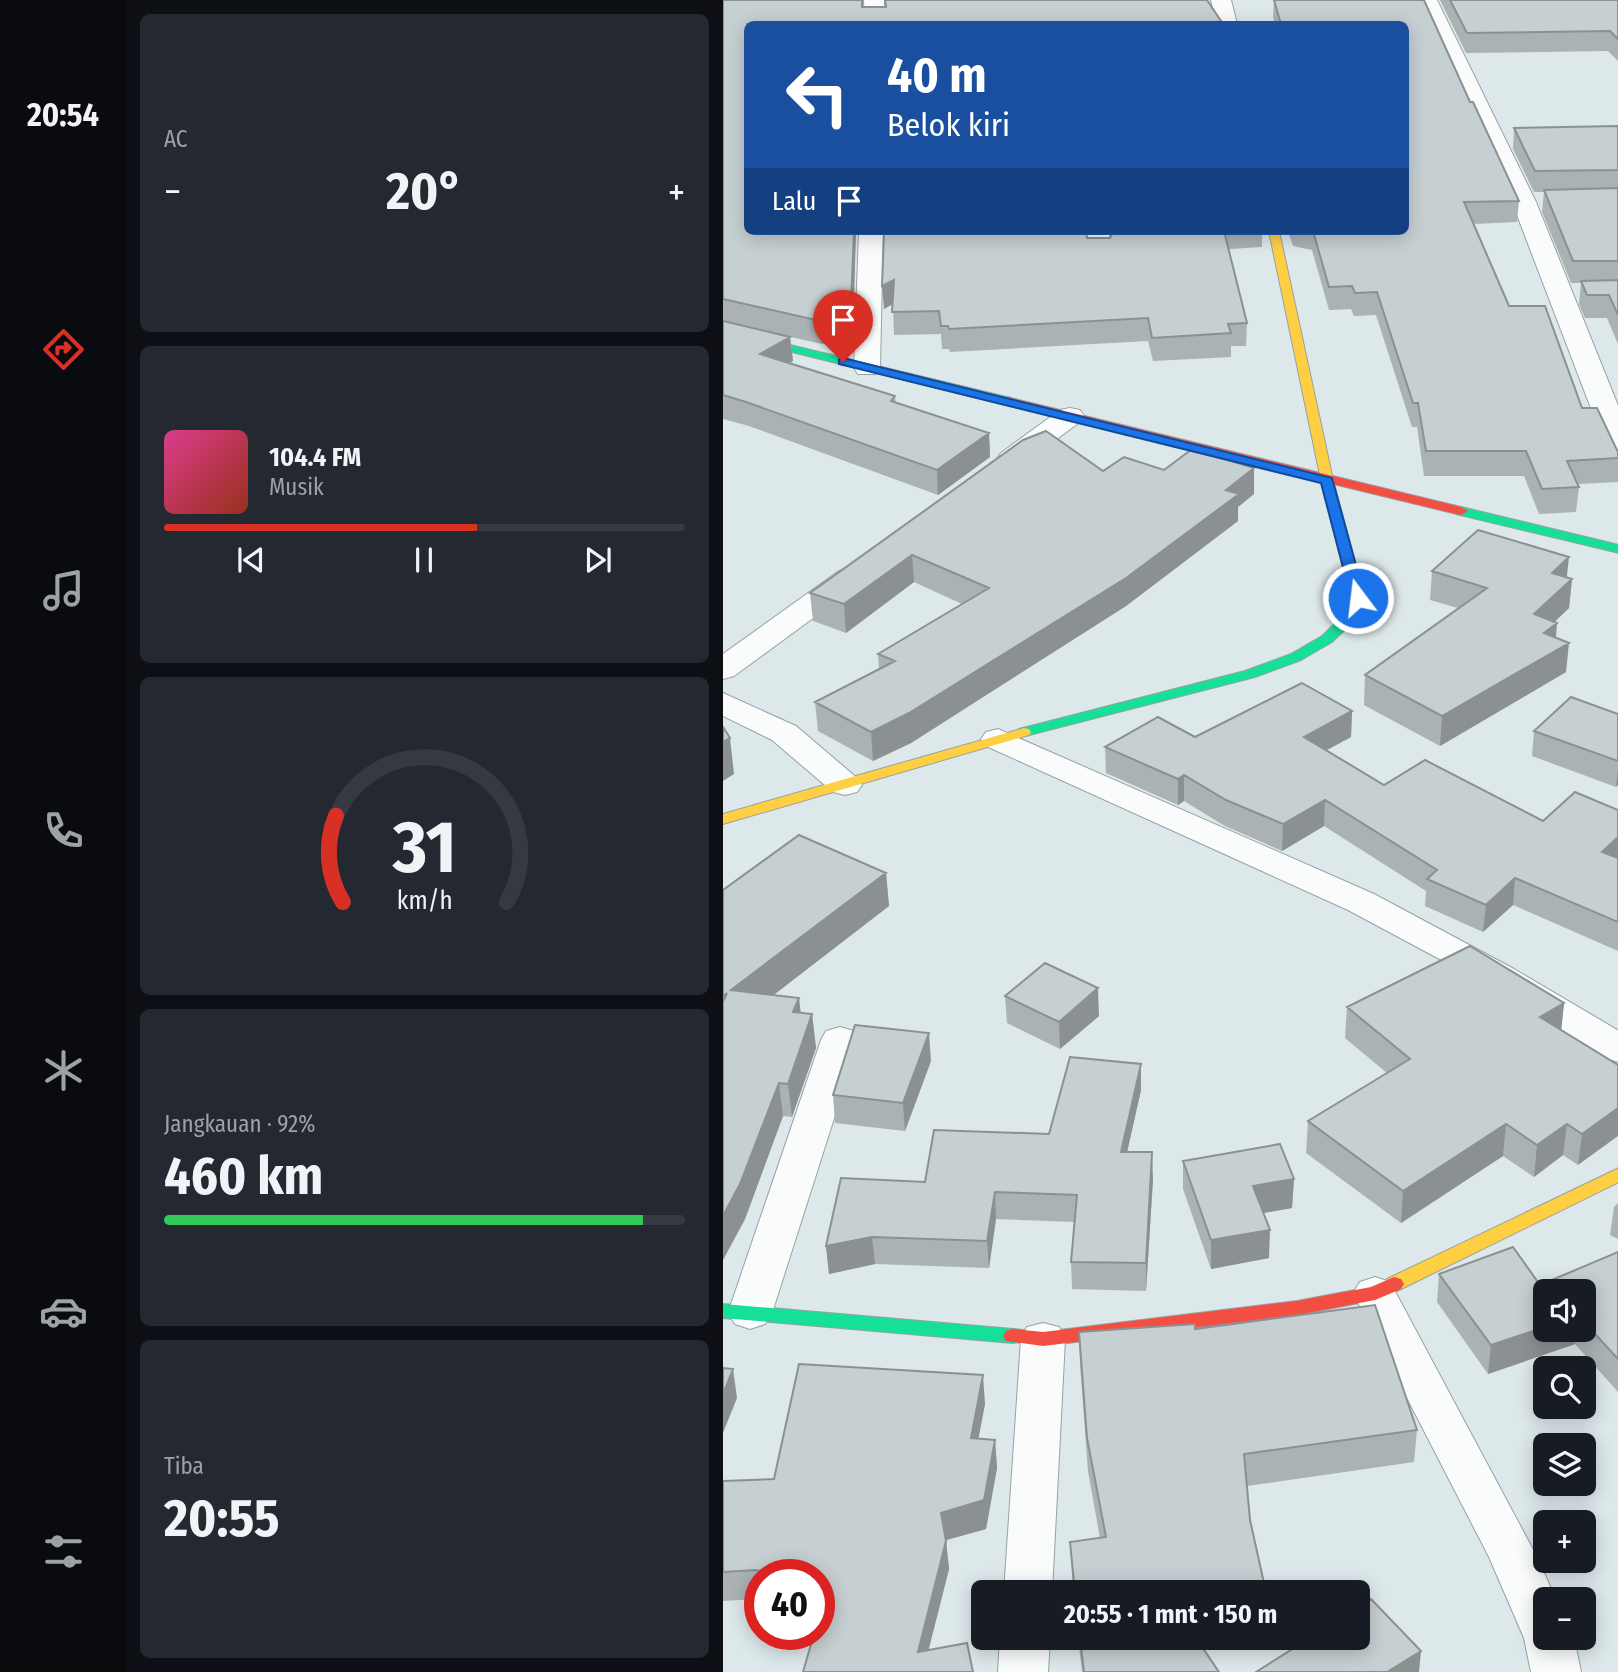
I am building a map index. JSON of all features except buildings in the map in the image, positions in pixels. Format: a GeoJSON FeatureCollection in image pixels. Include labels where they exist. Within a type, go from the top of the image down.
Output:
{"type":"FeatureCollection","features":[{"type":"Feature","properties":{"kind":"street"},"geometry":{"type":"LineString","coordinates":[[874,0],[875,21]]}},
{"type":"Feature","properties":{"kind":"street"},"geometry":{"type":"LineString","coordinates":[[1221,0],[1226,21]]}},
{"type":"Feature","properties":{"kind":"street"},"geometry":{"type":"LineString","coordinates":[[1427,0],[1570,294],[1618,445]]}},
{"type":"Feature","properties":{"kind":"street"},"geometry":{"type":"LineString","coordinates":[[1524,202],[1552,202]]}},
{"type":"Feature","properties":{"kind":"street"},"geometry":{"type":"LineString","coordinates":[[867,368],[871,235]]}},
{"type":"Feature","properties":{"kind":"street"},"geometry":{"type":"LineString","coordinates":[[723,819],[998,739],[1250,674],[1296,657],[1327,639],[1349,618],[1358,598],[1327,481],[1275,235]]}},
{"type":"Feature","properties":{"kind":"street"},"geometry":{"type":"LineString","coordinates":[[723,332],[1327,481],[1618,549]]}},
{"type":"Feature","properties":{"kind":"street"},"geometry":{"type":"LineString","coordinates":[[992,473],[1070,416]]}},
{"type":"Feature","properties":{"kind":"street"},"geometry":{"type":"LineString","coordinates":[[723,669],[869,563]]}},
{"type":"Feature","properties":{"kind":"street"},"geometry":{"type":"LineString","coordinates":[[723,704],[784,733],[845,785]]}},
{"type":"Feature","properties":{"kind":"street"},"geometry":{"type":"LineString","coordinates":[[998,739],[1361,902],[1481,965],[1618,1049]]}},
{"type":"Feature","properties":{"kind":"street"},"geometry":{"type":"LineString","coordinates":[[840,1040],[736,1312],[1043,1339],[1297,1308],[1375,1293],[1618,1174]]}},
{"type":"Feature","properties":{"kind":"street"},"geometry":{"type":"LineString","coordinates":[[1375,1293],[1513,1557],[1533,1603]]}},
{"type":"Feature","properties":{"kind":"street"},"geometry":{"type":"LineString","coordinates":[[1029,1580],[1043,1339]]}},
{"type":"Feature","properties":{"kind":"street"},"geometry":{"type":"LineString","coordinates":[[1023,1672],[1024,1650]]}},
{"type":"Feature","properties":{"kind":"street"},"geometry":{"type":"LineString","coordinates":[[1551,1650],[1556,1672]]}},
{"type":"Feature","properties":{"kind":"traffic: fast"},"geometry":{"type":"LineString","coordinates":[[723,332],[1007,401]]}},
{"type":"Feature","properties":{"kind":"traffic: fast"},"geometry":{"type":"LineString","coordinates":[[1461,511],[1619,549]]}},
{"type":"Feature","properties":{"kind":"traffic: fast"},"geometry":{"type":"LineString","coordinates":[[1024,732],[1250,674],[1296,657],[1327,639],[1349,618],[1358,599]]}},
{"type":"Feature","properties":{"kind":"traffic: fast"},"geometry":{"type":"LineString","coordinates":[[723,1311],[1013,1336]]}},
{"type":"Feature","properties":{"kind":"traffic: slow"},"geometry":{"type":"LineString","coordinates":[[1275,235],[1327,480],[1358,599]]}},
{"type":"Feature","properties":{"kind":"traffic: slow"},"geometry":{"type":"LineString","coordinates":[[723,819],[1024,732]]}},
{"type":"Feature","properties":{"kind":"traffic: slow"},"geometry":{"type":"LineString","coordinates":[[1394,1284],[1619,1174]]}},
{"type":"Feature","properties":{"kind":"traffic: jam"},"geometry":{"type":"LineString","coordinates":[[1007,401],[1461,511]]}},
{"type":"Feature","properties":{"kind":"traffic: jam"},"geometry":{"type":"LineString","coordinates":[[1013,1336],[1043,1339],[1297,1308],[1375,1293],[1394,1284]]}},
{"type":"Feature","properties":{"kind":"route"},"geometry":{"type":"LineString","coordinates":[[843,362],[1327,481],[1358,598]]}}]}
